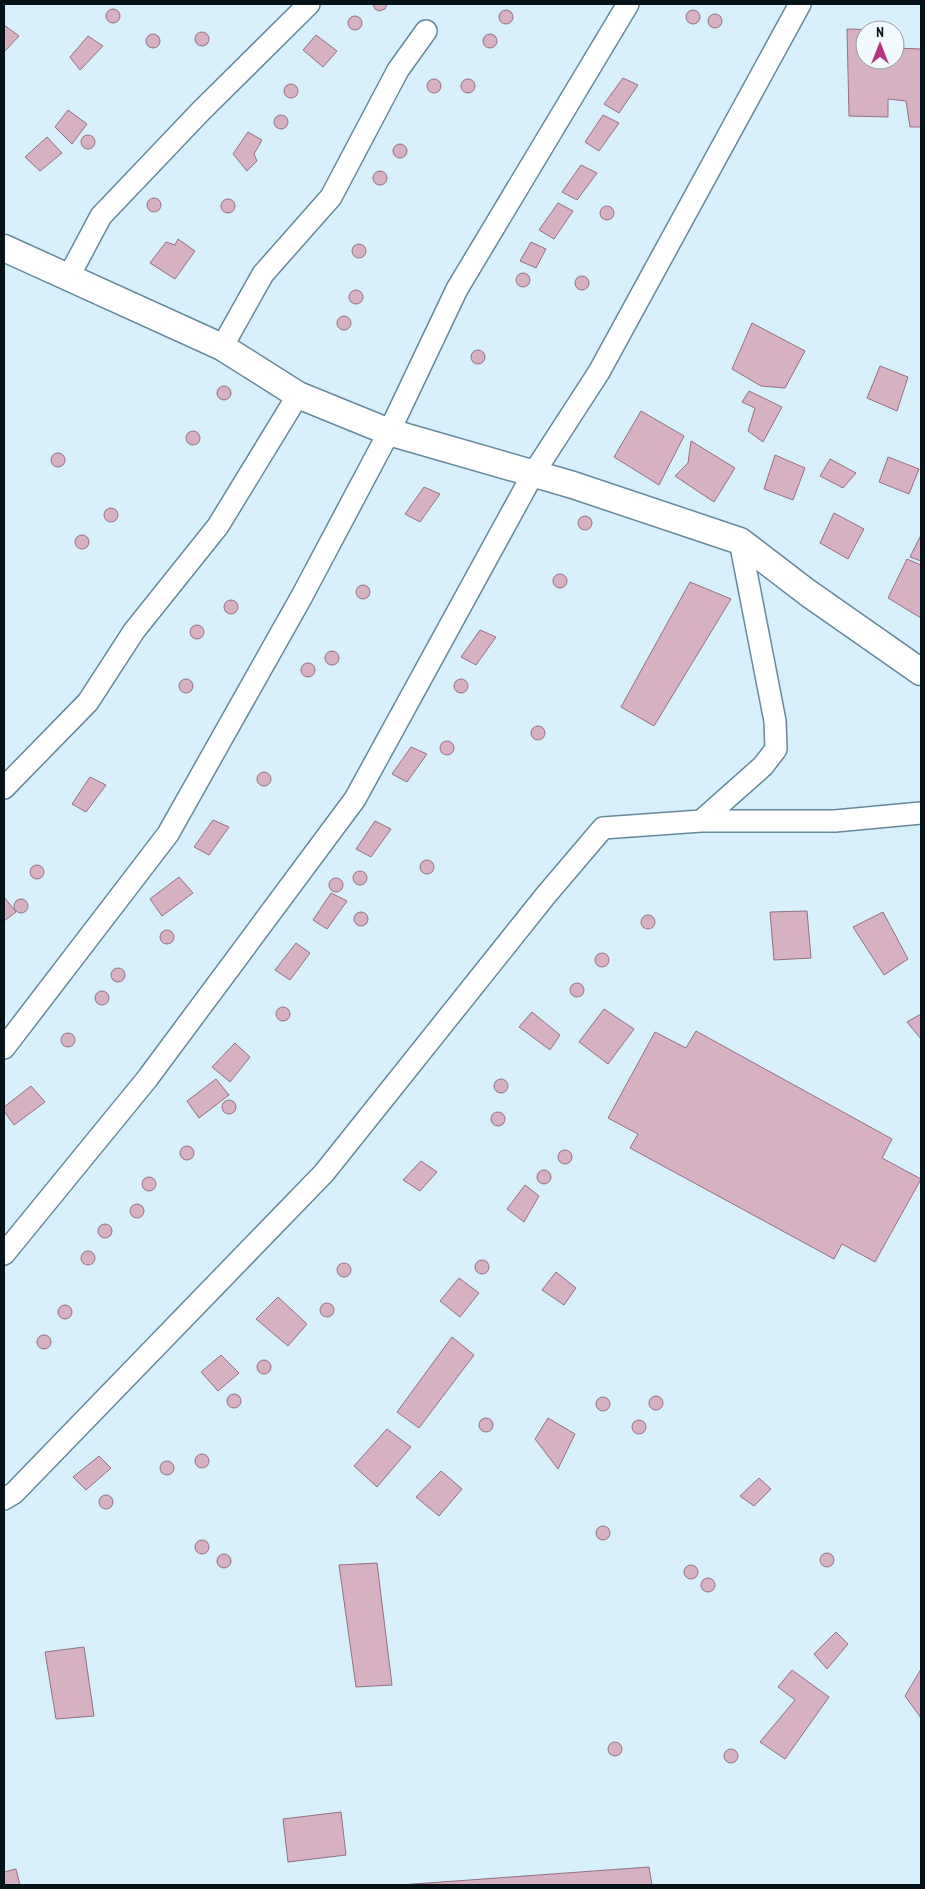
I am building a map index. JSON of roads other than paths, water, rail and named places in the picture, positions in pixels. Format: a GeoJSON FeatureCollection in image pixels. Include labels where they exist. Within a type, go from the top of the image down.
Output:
{"type":"FeatureCollection","features":[{"type":"Feature","properties":{"kind":"street"},"geometry":{"type":"LineString","coordinates":[[68,278],[101,216],[201,111],[309,4]]}},
{"type":"Feature","properties":{"kind":"street"},"geometry":{"type":"LineString","coordinates":[[4,1048],[168,834],[302,596],[389,432],[457,289],[628,4]]}},
{"type":"Feature","properties":{"kind":"street"},"geometry":{"type":"LineString","coordinates":[[4,1254],[147,1080],[355,799],[533,474],[599,372],[800,4]]}},
{"type":"Feature","properties":{"kind":"street"},"geometry":{"type":"LineString","coordinates":[[222,347],[263,274],[331,196],[398,70],[426,32]]}},
{"type":"Feature","properties":{"kind":"street"},"geometry":{"type":"LineString","coordinates":[[6,246],[68,278],[222,347],[298,395],[389,432],[573,485],[740,541],[808,593],[921,672]]}},
{"type":"Feature","properties":{"kind":"street"},"geometry":{"type":"LineString","coordinates":[[4,788],[88,702],[134,631],[218,526],[298,395]]}},
{"type":"Feature","properties":{"kind":"street"},"geometry":{"type":"LineString","coordinates":[[701,821],[763,766],[776,749],[775,721],[740,541]]}},
{"type":"Feature","properties":{"kind":"street"},"geometry":{"type":"LineString","coordinates":[[882,644],[921,648]]}},
{"type":"Feature","properties":{"kind":"street"},"geometry":{"type":"LineString","coordinates":[[4,1499],[14,1493],[324,1173],[540,903],[603,828],[701,821],[835,821],[921,813]]}}]}
